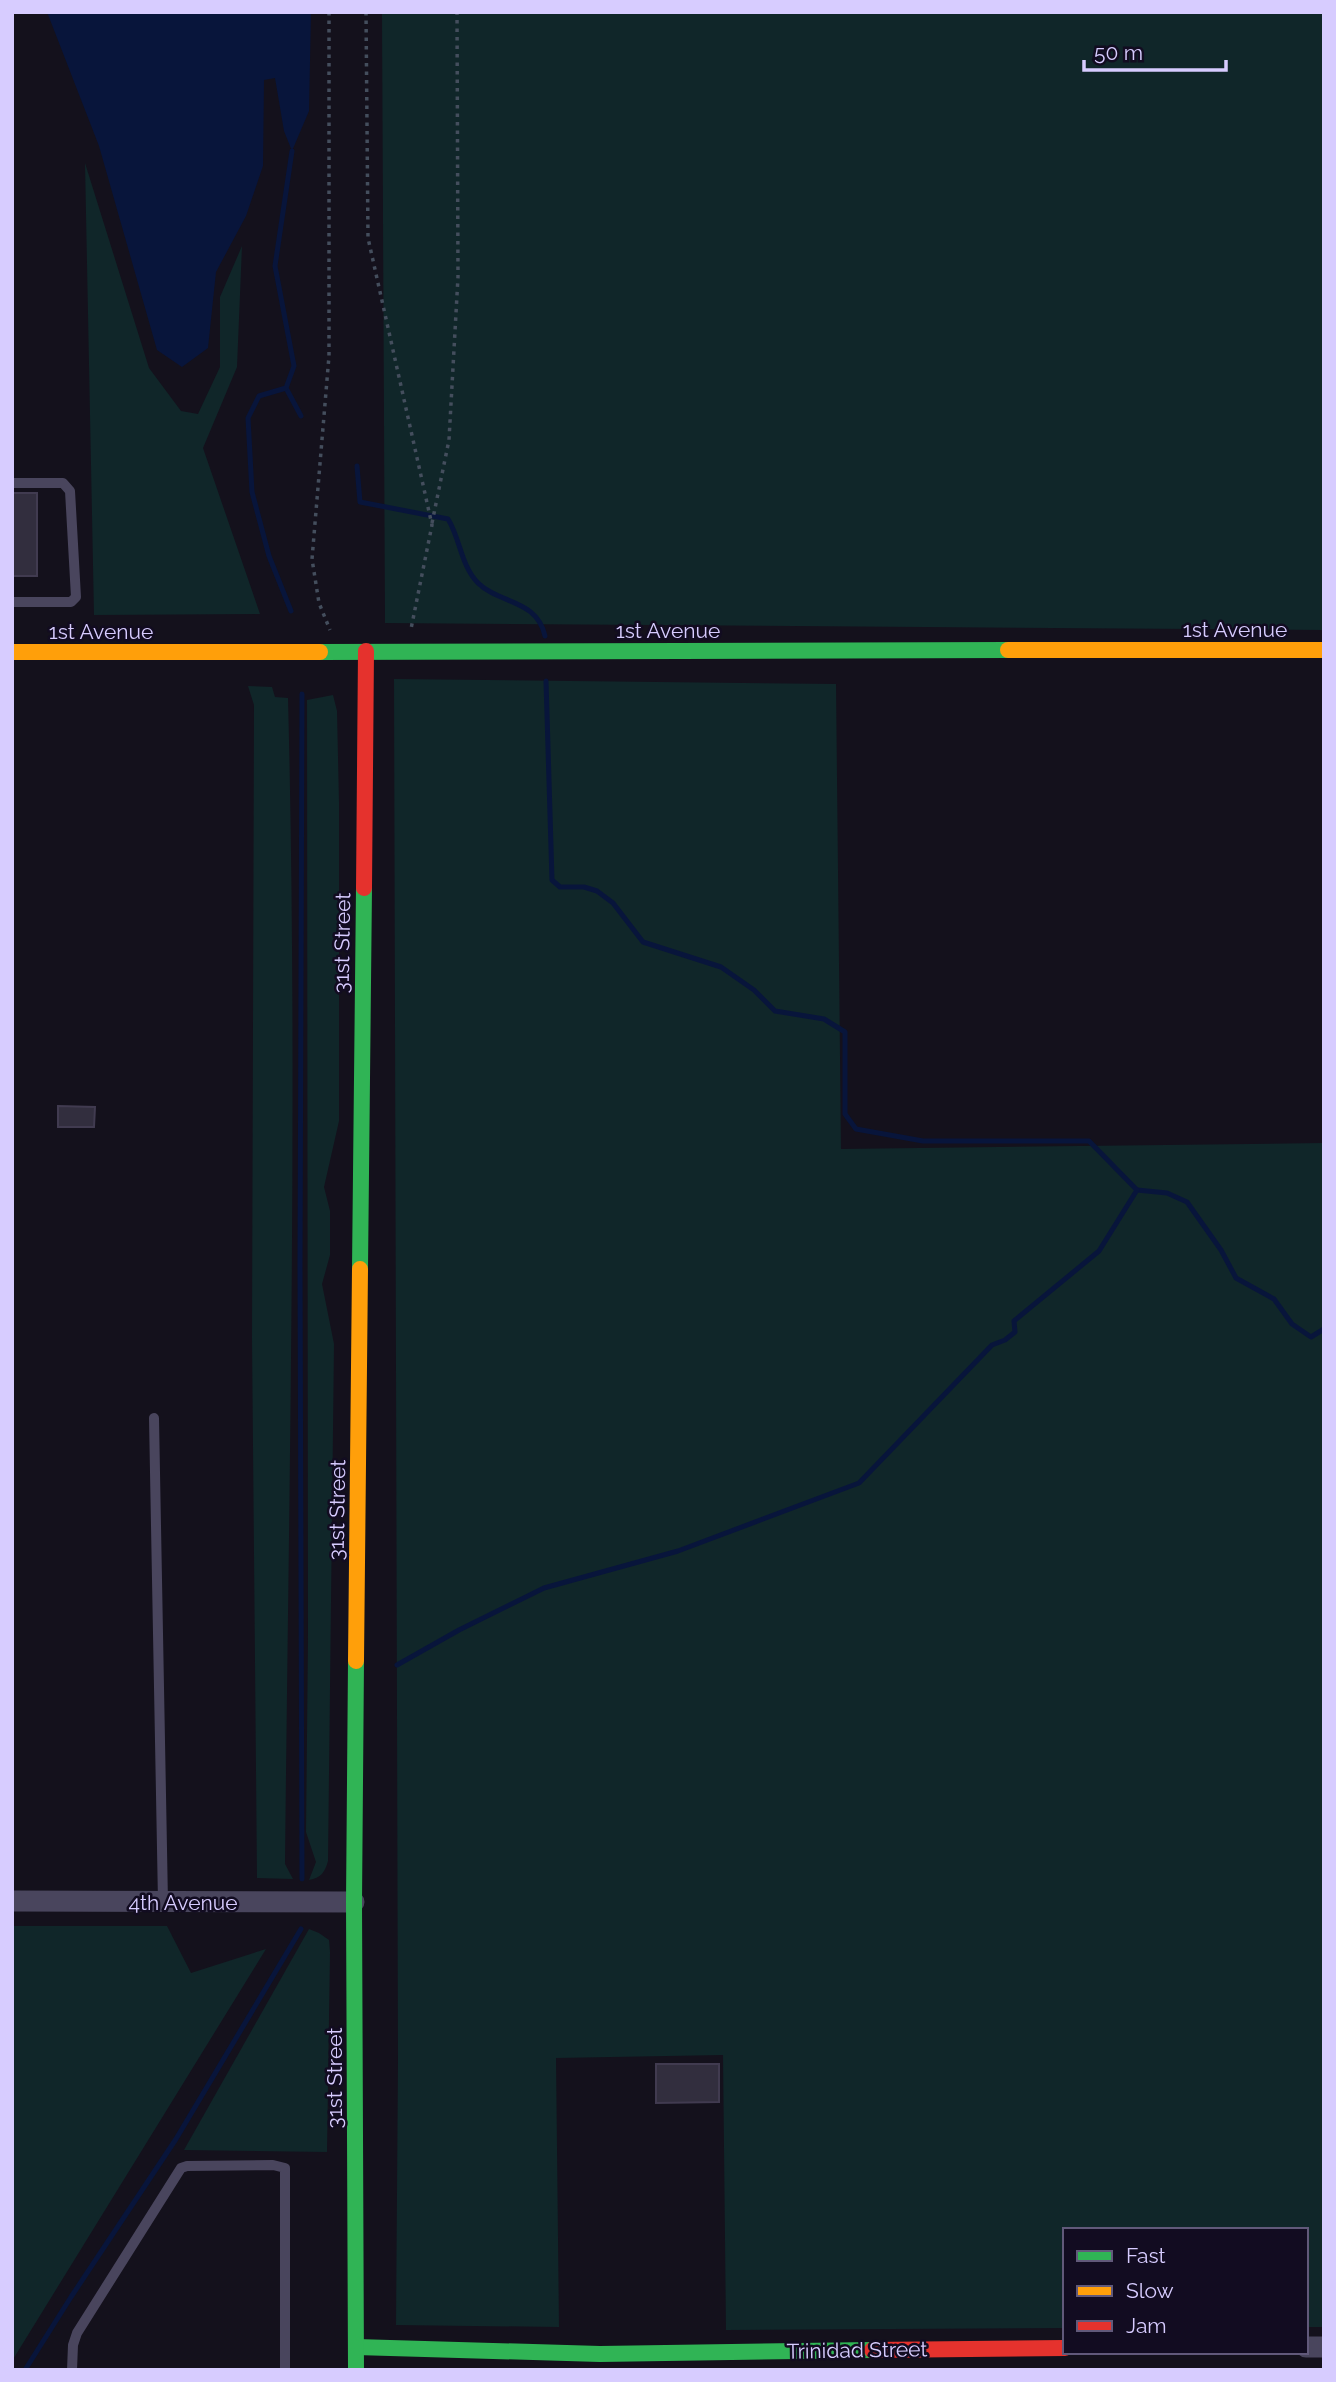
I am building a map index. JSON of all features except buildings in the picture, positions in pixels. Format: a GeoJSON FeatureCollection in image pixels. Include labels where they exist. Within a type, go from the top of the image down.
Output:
{"type":"FeatureCollection","features":[{"type":"Feature","properties":{"kind":"street","name":"1st Avenue"},"geometry":{"type":"LineString","coordinates":[[12,652],[1324,650]]}},
{"type":"Feature","properties":{"kind":"street","name":"31st Street"},"geometry":{"type":"LineString","coordinates":[[356,2370],[354,1902],[366,651]]}},
{"type":"Feature","properties":{"kind":"street","name":"4th Avenue"},"geometry":{"type":"LineString","coordinates":[[12,1901],[354,1902]]}},
{"type":"Feature","properties":{"kind":"street","name":"Trinidad Street"},"geometry":{"type":"LineString","coordinates":[[356,2347],[600,2362],[965,2359],[1063,2348]]}},
{"type":"Feature","properties":{"kind":"lane"},"geometry":{"type":"LineString","coordinates":[[12,483],[63,483],[70,491],[76,597],[71,602],[12,602]]}},
{"type":"Feature","properties":{"kind":"lane"},"geometry":{"type":"LineString","coordinates":[[154,1418],[163,1902]]}},
{"type":"Feature","properties":{"kind":"lane"},"geometry":{"type":"LineString","coordinates":[[72,2370],[73,2345],[77,2333],[181,2168],[273,2165],[285,2168],[285,2370]]}},
{"type":"Feature","properties":{"kind":"path"},"geometry":{"type":"LineString","coordinates":[[329,12],[329,356],[312,559],[319,603],[338,652]]}},
{"type":"Feature","properties":{"kind":"path"},"geometry":{"type":"LineString","coordinates":[[366,12],[368,238],[432,526]]}},
{"type":"Feature","properties":{"kind":"path"},"geometry":{"type":"LineString","coordinates":[[406,651],[449,440],[458,277],[457,12]]}},
{"type":"Feature","properties":{"kind":"green space"},"geometry":{"type":"Polygon","coordinates":[[[382,12],[1324,12],[1324,630],[385,623],[382,12]]]}},
{"type":"Feature","properties":{"kind":"green space"},"geometry":{"type":"Polygon","coordinates":[[[85,163],[149,368],[181,411],[198,414],[220,367],[220,297],[242,246],[237,367],[203,448],[260,614],[94,615],[85,163]]]}},
{"type":"Feature","properties":{"kind":"green space"},"geometry":{"type":"Polygon","coordinates":[[[394,679],[836,684],[841,1149],[1324,1143],[1324,2327],[1308,2327],[1308,2228],[1063,2228],[1063,2328],[726,2330],[723,2055],[556,2058],[559,2327],[396,2325],[398,2061],[394,679]]]}},
{"type":"Feature","properties":{"kind":"green space"},"geometry":{"type":"Polygon","coordinates":[[[248,686],[272,687],[275,697],[288,698],[292,1135],[285,1864],[293,1879],[257,1878],[252,1338],[254,705],[248,686]]]}},
{"type":"Feature","properties":{"kind":"green space"},"geometry":{"type":"Polygon","coordinates":[[[333,695],[337,711],[339,802],[339,1121],[324,1187],[330,1211],[330,1255],[322,1284],[334,1344],[328,1861],[322,1874],[309,1880],[316,1862],[306,1832],[307,700],[333,695]]]}},
{"type":"Feature","properties":{"kind":"green space"},"geometry":{"type":"Polygon","coordinates":[[[12,1926],[167,1926],[191,1973],[266,1949],[12,2361],[12,1926]]]}},
{"type":"Feature","properties":{"kind":"green space"},"geometry":{"type":"Polygon","coordinates":[[[309,1929],[329,1940],[330,1952],[327,2152],[184,2150],[309,1929]]]}},
{"type":"Feature","properties":{"kind":"water"},"geometry":{"type":"Polygon","coordinates":[[[47,12],[311,12],[309,111],[292,151],[284,131],[275,78],[264,80],[263,166],[246,216],[216,272],[208,348],[182,367],[157,350],[99,146],[47,12]]]}},
{"type":"Feature","properties":{"kind":"waterway"},"geometry":{"type":"LineString","coordinates":[[291,611],[269,556],[252,492],[248,418],[259,396],[286,388],[294,366],[275,266],[292,151]]}},
{"type":"Feature","properties":{"kind":"waterway"},"geometry":{"type":"LineString","coordinates":[[286,388],[301,416]]}},
{"type":"Feature","properties":{"kind":"waterway"},"geometry":{"type":"LineString","coordinates":[[357,466],[360,502],[448,519],[472,576],[487,590],[534,615],[545,636]]}},
{"type":"Feature","properties":{"kind":"waterway"},"geometry":{"type":"LineString","coordinates":[[397,1665],[459,1630],[544,1588],[678,1551],[859,1483],[992,1345],[1015,1332],[1014,1321],[1099,1251],[1137,1190],[1089,1141],[923,1141],[856,1129],[845,1114],[845,1032],[824,1019],[775,1011],[754,990],[721,967],[643,942],[613,903],[597,891],[584,887],[560,887],[552,880],[546,681]]}},
{"type":"Feature","properties":{"kind":"waterway"},"geometry":{"type":"LineString","coordinates":[[302,694],[302,1879]]}},
{"type":"Feature","properties":{"kind":"waterway"},"geometry":{"type":"LineString","coordinates":[[1137,1190],[1167,1193],[1187,1202],[1221,1250],[1236,1278],[1274,1299],[1292,1324],[1311,1337],[1324,1329]]}},
{"type":"Feature","properties":{"kind":"waterway"},"geometry":{"type":"LineString","coordinates":[[25,2370],[176,2139],[301,1929]]}},
{"type":"Feature","properties":{"kind":"traffic: fast"},"geometry":{"type":"LineString","coordinates":[[320,652],[1008,650]]}},
{"type":"Feature","properties":{"kind":"traffic: fast"},"geometry":{"type":"LineString","coordinates":[[360,1269],[364,888]]}},
{"type":"Feature","properties":{"kind":"traffic: fast"},"geometry":{"type":"LineString","coordinates":[[356,1661],[356,2370]]}},
{"type":"Feature","properties":{"kind":"traffic: fast"},"geometry":{"type":"LineString","coordinates":[[356,2347],[600,2354],[872,2350]]}},
{"type":"Feature","properties":{"kind":"traffic: slow"},"geometry":{"type":"LineString","coordinates":[[1008,650],[1324,650]]}},
{"type":"Feature","properties":{"kind":"traffic: slow"},"geometry":{"type":"LineString","coordinates":[[12,652],[320,652]]}},
{"type":"Feature","properties":{"kind":"traffic: slow"},"geometry":{"type":"LineString","coordinates":[[356,1661],[360,1269]]}},
{"type":"Feature","properties":{"kind":"traffic: jam"},"geometry":{"type":"LineString","coordinates":[[364,888],[366,651]]}},
{"type":"Feature","properties":{"kind":"traffic: jam"},"geometry":{"type":"LineString","coordinates":[[872,2350],[1063,2348]]}}]}
